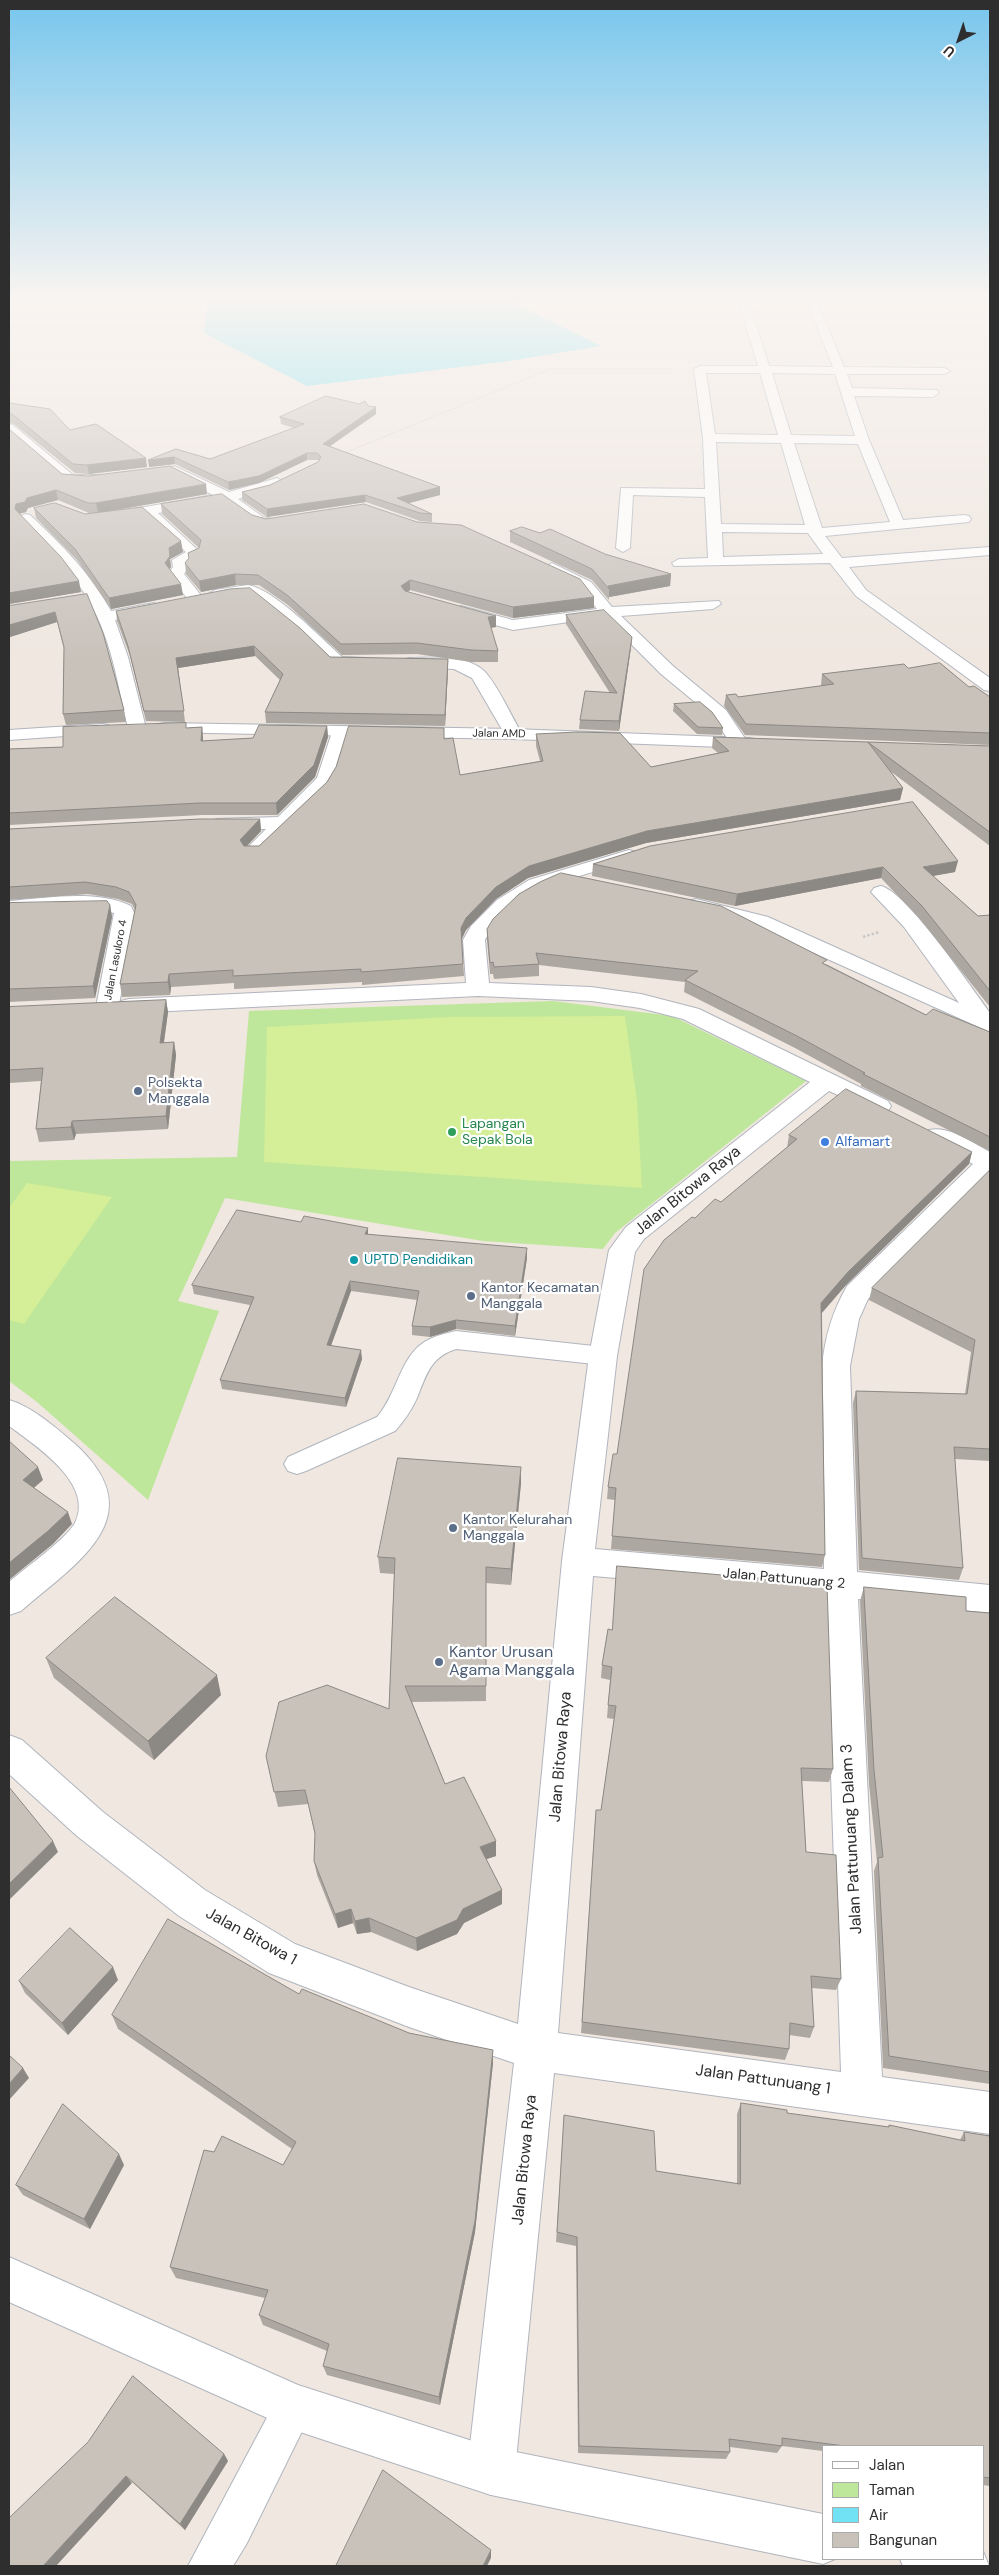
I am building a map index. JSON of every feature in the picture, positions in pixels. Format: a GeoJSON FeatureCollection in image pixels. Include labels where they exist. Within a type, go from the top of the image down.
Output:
{"type":"FeatureCollection","features":[{"type":"Feature","properties":{"kind":"street"},"geometry":{"type":"LineString","coordinates":[[707,419],[716,562]]}},
{"type":"Feature","properties":{"kind":"street"},"geometry":{"type":"LineString","coordinates":[[781,419],[815,531],[861,593],[990,685]]}},
{"type":"Feature","properties":{"kind":"street"},"geometry":{"type":"LineString","coordinates":[[855,419],[862,440],[898,525]]}},
{"type":"Feature","properties":{"kind":"street"},"geometry":{"type":"LineString","coordinates":[[9,428],[70,479],[79,481],[116,476]]}},
{"type":"Feature","properties":{"kind":"street"},"geometry":{"type":"LineString","coordinates":[[709,438],[862,440]]}},
{"type":"Feature","properties":{"kind":"street"},"geometry":{"type":"LineString","coordinates":[[98,519],[148,512],[265,488],[313,465]]}},
{"type":"Feature","properties":{"kind":"street"},"geometry":{"type":"LineString","coordinates":[[160,470],[178,470],[227,497],[259,521],[272,523],[286,520]]}},
{"type":"Feature","properties":{"kind":"street"},"geometry":{"type":"LineString","coordinates":[[623,548],[626,491],[711,493]]}},
{"type":"Feature","properties":{"kind":"street"},"geometry":{"type":"LineString","coordinates":[[148,512],[194,552],[179,560],[181,567],[176,574],[196,599]]}},
{"type":"Feature","properties":{"kind":"street"},"geometry":{"type":"LineString","coordinates":[[9,527],[30,513],[95,596],[106,617],[137,728]]}},
{"type":"Feature","properties":{"kind":"street"},"geometry":{"type":"LineString","coordinates":[[713,528],[815,531],[964,519]]}},
{"type":"Feature","properties":{"kind":"street"},"geometry":{"type":"LineString","coordinates":[[679,563],[837,560],[990,551]]}},
{"type":"Feature","properties":{"kind":"street"},"geometry":{"type":"LineString","coordinates":[[540,562],[586,585],[608,612],[667,670],[720,714],[739,743]]}},
{"type":"Feature","properties":{"kind":"street"},"geometry":{"type":"LineString","coordinates":[[106,617],[231,592],[256,591],[308,634],[336,662],[455,663],[472,669],[479,674],[513,734]]}},
{"type":"Feature","properties":{"kind":"street"},"geometry":{"type":"LineString","coordinates":[[75,599],[95,596]]}},
{"type":"Feature","properties":{"kind":"street"},"geometry":{"type":"LineString","coordinates":[[444,606],[513,625],[608,612],[713,604]]}},
{"type":"Feature","properties":{"kind":"street","name":"Jalan AMD"},"geometry":{"type":"LineString","coordinates":[[9,735],[137,728],[513,734],[767,744]]}},
{"type":"Feature","properties":{"kind":"street"},"geometry":{"type":"LineString","coordinates":[[253,852],[281,823],[319,789],[326,778],[341,732]]}},
{"type":"Feature","properties":{"kind":"street"},"geometry":{"type":"LineString","coordinates":[[202,823],[281,823]]}},
{"type":"Feature","properties":{"kind":"street"},"geometry":{"type":"LineString","coordinates":[[646,850],[536,884],[514,896],[479,931],[474,940],[478,989],[591,994],[641,1001],[691,1014],[896,1114]]}},
{"type":"Feature","properties":{"kind":"street"},"geometry":{"type":"LineString","coordinates":[[560,877],[606,886]]}},
{"type":"Feature","properties":{"kind":"street"},"geometry":{"type":"LineString","coordinates":[[882,892],[911,923],[989,1024]]}},
{"type":"Feature","properties":{"kind":"street"},"geometry":{"type":"LineString","coordinates":[[677,901],[745,915],[823,948],[989,1024]]}},
{"type":"Feature","properties":{"kind":"street","name":"Jalan Lasuloro 4"},"geometry":{"type":"LineString","coordinates":[[9,907],[95,903],[115,904],[124,910],[125,917],[97,1008],[478,989]]}},
{"type":"Feature","properties":{"kind":"street","name":"Jalan Bitowa Raya"},"geometry":{"type":"LineString","coordinates":[[491,2471],[536,2050],[578,1560],[603,1356],[622,1250],[635,1233],[827,1080]]}},
{"type":"Feature","properties":{"kind":"street"},"geometry":{"type":"LineString","coordinates":[[921,1127],[990,1161]]}},
{"type":"Feature","properties":{"kind":"street","name":"Jalan Pattunuang Dalam 3"},"geometry":{"type":"LineString","coordinates":[[862,2094],[841,1584],[836,1366],[840,1330],[846,1311],[857,1293],[990,1161]]}},
{"type":"Feature","properties":{"kind":"street"},"geometry":{"type":"LineString","coordinates":[[9,1411],[66,1453],[85,1476],[92,1496],[93,1512],[89,1527],[71,1548],[9,1601]]}},
{"type":"Feature","properties":{"kind":"street","name":"Jalan Pattunuang 2"},"geometry":{"type":"LineString","coordinates":[[578,1560],[990,1599]]}},
{"type":"Feature","properties":{"kind":"street","name":"Jalan Bitowa 1"},"geometry":{"type":"LineString","coordinates":[[9,1750],[90,1824],[192,1903],[283,1958],[409,2006],[536,2050]]}},
{"type":"Feature","properties":{"kind":"street","name":"Jalan Pattunuang 1"},"geometry":{"type":"LineString","coordinates":[[536,2050],[862,2094],[990,2114]]}},
{"type":"Feature","properties":{"kind":"street"},"geometry":{"type":"LineString","coordinates":[[9,2279],[294,2407],[491,2471],[822,2539]]}},
{"type":"Feature","properties":{"kind":"street"},"geometry":{"type":"LineString","coordinates":[[931,2560],[964,2566]]}},
{"type":"Feature","properties":{"kind":"lane"},"geometry":{"type":"LineString","coordinates":[[297,1464],[386,1424],[397,1415],[418,1361],[428,1351],[447,1342],[456,1340],[603,1356]]}},
{"type":"Feature","properties":{"kind":"lane"},"geometry":{"type":"LineString","coordinates":[[209,2566],[232,2528],[294,2407]]}},
{"type":"Feature","properties":{"kind":"path"},"geometry":{"type":"LineString","coordinates":[[313,465],[426,419]]}},
{"type":"Feature","properties":{"kind":"path"},"geometry":{"type":"LineString","coordinates":[[823,948],[911,923]]}},
{"type":"Feature","properties":{"kind":"green space"},"geometry":{"type":"Polygon","coordinates":[[[553,1001],[672,1016],[806,1081],[615,1233],[603,1249],[483,1241],[225,1198],[178,1301],[219,1311],[148,1500],[37,1402],[9,1381],[9,1161],[237,1157],[249,1011],[553,1001]]]}},
{"type":"Feature","properties":{"kind":"green space","name":"Lapangan Sepak Bola"},"geometry":{"type":"Polygon","coordinates":[[[625,1016],[637,1101],[642,1188],[264,1162],[267,1027],[450,1017],[625,1016]]]}},
{"type":"Feature","properties":{"kind":"green space"},"geometry":{"type":"Polygon","coordinates":[[[27,1183],[112,1197],[24,1324],[9,1320],[9,1208],[27,1183]]]}},
{"type":"Feature","properties":{"kind":"building"},"geometry":{"type":"Polygon","coordinates":[[[18,419],[60,419],[70,430],[96,424],[146,458],[87,465],[73,464],[18,419]]]}},
{"type":"Feature","properties":{"kind":"building"},"geometry":{"type":"Polygon","coordinates":[[[287,419],[359,419],[323,444],[440,487],[397,498],[432,514],[420,513],[365,495],[267,509],[242,492],[270,485],[318,462],[321,457],[317,453],[307,453],[259,476],[228,482],[174,457],[148,460],[176,449],[210,459],[304,424],[287,419]]]}},
{"type":"Feature","properties":{"kind":"building"},"geometry":{"type":"Polygon","coordinates":[[[9,429],[62,474],[88,476],[170,466],[206,484],[96,503],[88,503],[56,490],[27,498],[25,502],[16,504],[15,509],[61,557],[79,581],[9,593],[9,429]]]}},
{"type":"Feature","properties":{"kind":"building"},"geometry":{"type":"Polygon","coordinates":[[[222,494],[252,515],[266,519],[364,504],[417,522],[461,525],[580,579],[594,597],[513,607],[410,580],[401,586],[405,591],[496,616],[488,617],[498,651],[471,650],[417,643],[341,644],[287,595],[258,575],[235,574],[199,581],[185,563],[189,558],[188,553],[199,548],[201,540],[161,504],[222,494]]]}},
{"type":"Feature","properties":{"kind":"building"},"geometry":{"type":"Polygon","coordinates":[[[55,503],[85,514],[142,507],[181,541],[169,548],[170,556],[165,563],[181,584],[109,598],[75,549],[34,508],[55,503]]]}},
{"type":"Feature","properties":{"kind":"building"},"geometry":{"type":"Polygon","coordinates":[[[522,527],[540,533],[550,529],[605,554],[671,574],[608,586],[609,589],[592,569],[510,531],[522,527]]]}},
{"type":"Feature","properties":{"kind":"building"},"geometry":{"type":"Polygon","coordinates":[[[250,588],[300,628],[330,657],[448,659],[445,715],[265,712],[283,674],[254,646],[176,658],[184,711],[144,711],[128,646],[116,611],[230,589],[250,588]]]}},
{"type":"Feature","properties":{"kind":"building"},"geometry":{"type":"Polygon","coordinates":[[[87,594],[103,633],[124,710],[63,714],[64,647],[55,612],[9,625],[9,606],[87,594]]]}},
{"type":"Feature","properties":{"kind":"building"},"geometry":{"type":"Polygon","coordinates":[[[604,610],[632,637],[619,721],[580,720],[585,691],[617,693],[566,615],[604,610]]]}},
{"type":"Feature","properties":{"kind":"building"},"geometry":{"type":"Polygon","coordinates":[[[940,663],[969,687],[974,686],[990,697],[990,733],[746,724],[726,695],[736,694],[738,697],[834,684],[822,674],[904,664],[908,668],[940,663]]]}},
{"type":"Feature","properties":{"kind":"building"},"geometry":{"type":"Polygon","coordinates":[[[700,702],[712,712],[723,728],[698,727],[674,704],[700,702]]]}},
{"type":"Feature","properties":{"kind":"building"},"geometry":{"type":"Polygon","coordinates":[[[186,723],[186,728],[202,727],[201,741],[253,738],[259,725],[327,726],[314,765],[276,803],[200,803],[9,813],[9,749],[63,747],[63,727],[186,723]]]}},
{"type":"Feature","properties":{"kind":"building"},"geometry":{"type":"Polygon","coordinates":[[[349,726],[444,728],[444,739],[453,738],[460,775],[543,761],[536,734],[577,732],[620,733],[651,767],[729,751],[713,737],[868,742],[903,788],[647,831],[529,866],[496,887],[466,918],[461,928],[463,964],[361,972],[361,969],[233,976],[233,970],[169,974],[168,982],[120,984],[136,905],[129,892],[116,887],[85,882],[9,887],[9,829],[200,819],[260,819],[240,840],[244,846],[259,846],[327,782],[336,767],[349,726]]]}},
{"type":"Feature","properties":{"kind":"building"},"geometry":{"type":"Polygon","coordinates":[[[868,742],[990,746],[990,832],[868,742]]]}},
{"type":"Feature","properties":{"kind":"building"},"geometry":{"type":"Polygon","coordinates":[[[913,802],[958,861],[923,867],[978,916],[990,915],[990,991],[922,906],[883,867],[737,894],[593,864],[650,846],[913,802]]]}},
{"type":"Feature","properties":{"kind":"building"},"geometry":{"type":"Polygon","coordinates":[[[561,873],[721,906],[827,960],[822,963],[926,1015],[933,1009],[990,1032],[990,1137],[863,1074],[865,1073],[797,1036],[685,980],[698,971],[536,953],[539,964],[494,967],[493,962],[490,963],[487,929],[493,919],[519,894],[561,873]]]}},
{"type":"Feature","properties":{"kind":"building"},"geometry":{"type":"Polygon","coordinates":[[[107,901],[110,905],[93,986],[9,989],[9,903],[107,901]]]}},
{"type":"Feature","properties":{"kind":"building"},"geometry":{"type":"Polygon","coordinates":[[[166,1000],[160,1043],[174,1042],[166,1116],[72,1121],[71,1127],[36,1129],[43,1068],[9,1070],[9,1007],[166,1000]]]}},
{"type":"Feature","properties":{"kind":"building"},"geometry":{"type":"Polygon","coordinates":[[[846,1089],[972,1152],[848,1272],[821,1303],[825,1555],[612,1536],[616,1488],[608,1487],[613,1454],[617,1454],[644,1269],[664,1240],[692,1217],[695,1218],[715,1199],[721,1202],[797,1139],[789,1135],[846,1089]]]}},
{"type":"Feature","properties":{"kind":"building"},"geometry":{"type":"Polygon","coordinates":[[[990,1170],[990,1449],[954,1447],[963,1568],[862,1558],[856,1391],[967,1394],[975,1340],[872,1288],[990,1170]]]}},
{"type":"Feature","properties":{"kind":"building"},"geometry":{"type":"Polygon","coordinates":[[[237,1210],[301,1222],[304,1216],[368,1228],[365,1234],[527,1248],[515,1326],[456,1320],[430,1327],[412,1326],[419,1291],[350,1281],[327,1345],[361,1350],[345,1398],[220,1380],[254,1297],[192,1285],[237,1210]]]}},
{"type":"Feature","properties":{"kind":"building"},"geometry":{"type":"Polygon","coordinates":[[[9,1441],[38,1467],[23,1480],[68,1512],[9,1563],[9,1441]]]}},
{"type":"Feature","properties":{"kind":"building"},"geometry":{"type":"Polygon","coordinates":[[[398,1458],[521,1467],[511,1569],[486,1567],[486,1686],[405,1686],[445,1784],[464,1777],[496,1841],[480,1847],[502,1890],[463,1909],[457,1920],[416,1938],[369,1918],[355,1921],[351,1909],[335,1914],[314,1861],[315,1833],[305,1790],[274,1792],[266,1756],[279,1702],[327,1685],[389,1709],[395,1558],[378,1557],[398,1458]]]}},
{"type":"Feature","properties":{"kind":"building"},"geometry":{"type":"Polygon","coordinates":[[[617,1566],[827,1584],[833,1769],[801,1768],[806,1852],[836,1855],[841,1979],[811,1976],[814,2027],[790,2023],[789,2049],[582,2022],[596,1810],[601,1810],[616,1706],[608,1705],[612,1667],[602,1665],[608,1629],[612,1630],[617,1566]]]}},
{"type":"Feature","properties":{"kind":"building"},"geometry":{"type":"Polygon","coordinates":[[[864,1587],[966,1597],[966,1611],[990,1613],[990,2072],[889,2056],[878,1858],[883,1857],[874,1770],[864,1587]]]}},
{"type":"Feature","properties":{"kind":"building"},"geometry":{"type":"Polygon","coordinates":[[[115,1597],[217,1675],[148,1741],[46,1658],[115,1597]]]}},
{"type":"Feature","properties":{"kind":"building"},"geometry":{"type":"Polygon","coordinates":[[[9,1787],[53,1841],[9,1884],[9,1787]]]}},
{"type":"Feature","properties":{"kind":"building"},"geometry":{"type":"Polygon","coordinates":[[[168,1919],[299,1994],[302,1989],[409,2033],[493,2050],[475,2221],[439,2397],[323,2366],[329,2344],[259,2315],[268,2290],[170,2267],[204,2150],[214,2152],[222,2136],[283,2165],[296,2142],[112,2015],[168,1919]]]}},
{"type":"Feature","properties":{"kind":"building"},"geometry":{"type":"Polygon","coordinates":[[[70,1928],[113,1967],[62,2023],[19,1981],[70,1928]]]}},
{"type":"Feature","properties":{"kind":"building"},"geometry":{"type":"Polygon","coordinates":[[[9,2055],[23,2068],[9,2084],[9,2055]]]}},
{"type":"Feature","properties":{"kind":"building"},"geometry":{"type":"Polygon","coordinates":[[[741,2103],[787,2110],[787,2113],[889,2127],[889,2125],[965,2141],[964,2132],[990,2136],[990,2478],[984,2477],[984,2445],[837,2445],[782,2438],[782,2446],[729,2439],[730,2452],[579,2446],[577,2237],[557,2232],[564,2115],[654,2131],[656,2171],[740,2184],[741,2103]]]}},
{"type":"Feature","properties":{"kind":"building"},"geometry":{"type":"Polygon","coordinates":[[[63,2104],[119,2154],[84,2219],[16,2185],[63,2104]]]}},
{"type":"Feature","properties":{"kind":"building"},"geometry":{"type":"Polygon","coordinates":[[[133,2376],[224,2454],[180,2524],[126,2476],[43,2566],[9,2566],[9,2518],[88,2442],[133,2376]]]}},
{"type":"Feature","properties":{"kind":"building"},"geometry":{"type":"Polygon","coordinates":[[[383,2470],[491,2550],[483,2566],[336,2566],[383,2470]]]}},
{"type":"Feature","properties":{"kind":"place","name":"Polsekta Manggala"},"geometry":{"type":"Point","coordinates":[138,1091]}},
{"type":"Feature","properties":{"kind":"place","name":"Lapangan Sepak Bola"},"geometry":{"type":"Point","coordinates":[452,1132]}},
{"type":"Feature","properties":{"kind":"place","name":"Alfamart"},"geometry":{"type":"Point","coordinates":[825,1142]}},
{"type":"Feature","properties":{"kind":"place","name":"UPTD Pendidikan"},"geometry":{"type":"Point","coordinates":[354,1260]}},
{"type":"Feature","properties":{"kind":"place","name":"Kantor Kecamatan Manggala"},"geometry":{"type":"Point","coordinates":[471,1296]}},
{"type":"Feature","properties":{"kind":"place","name":"Kantor Kelurahan Manggala"},"geometry":{"type":"Point","coordinates":[453,1528]}},
{"type":"Feature","properties":{"kind":"place","name":"Kantor Urusan Agama Manggala"},"geometry":{"type":"Point","coordinates":[439,1662]}}]}
